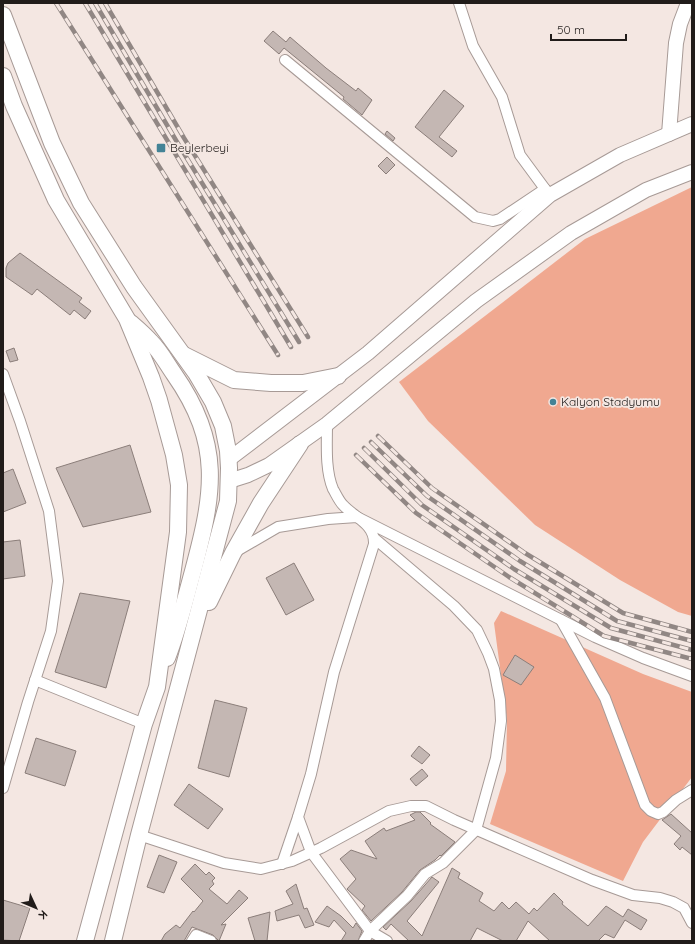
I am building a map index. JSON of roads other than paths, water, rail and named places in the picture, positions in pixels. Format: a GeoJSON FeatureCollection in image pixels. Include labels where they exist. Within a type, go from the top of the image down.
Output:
{"type":"FeatureCollection","features":[{"type":"Feature","properties":{"kind":"main road"},"geometry":{"type":"LineString","coordinates":[[3,15],[52,143],[81,203],[134,287],[196,373],[218,414],[223,426],[229,468],[228,500],[113,941]]}},
{"type":"Feature","properties":{"kind":"main road"},"geometry":{"type":"LineString","coordinates":[[3,76],[14,106],[56,200],[127,319],[159,400],[174,455],[179,485],[178,532],[156,687]]}},
{"type":"Feature","properties":{"kind":"main road"},"geometry":{"type":"LineString","coordinates":[[85,941],[144,724],[175,636],[208,508],[209,455],[203,428],[198,415],[188,395],[152,343],[127,319]]}},
{"type":"Feature","properties":{"kind":"main road"},"geometry":{"type":"LineString","coordinates":[[183,354],[234,380],[271,383],[303,383],[338,376]]}},
{"type":"Feature","properties":{"kind":"main road"},"geometry":{"type":"LineString","coordinates":[[192,638],[233,553],[261,503],[300,444]]}},
{"type":"Feature","properties":{"kind":"main road"},"geometry":{"type":"LineString","coordinates":[[209,473],[228,460]]}},
{"type":"Feature","properties":{"kind":"main road"},"geometry":{"type":"LineString","coordinates":[[209,473],[229,481]]}},
{"type":"Feature","properties":{"kind":"street"},"geometry":{"type":"LineString","coordinates":[[459,3],[473,46],[502,97],[520,155],[547,192]]}},
{"type":"Feature","properties":{"kind":"street"},"geometry":{"type":"LineString","coordinates":[[669,134],[676,43],[680,24],[688,3]]}},
{"type":"Feature","properties":{"kind":"street"},"geometry":{"type":"LineString","coordinates":[[285,60],[475,217],[493,221],[500,219],[547,192],[620,155],[692,124]]}},
{"type":"Feature","properties":{"kind":"street"},"geometry":{"type":"LineString","coordinates":[[229,481],[248,475],[270,465],[300,444],[327,424],[476,301],[571,233],[646,190],[692,172]]}},
{"type":"Feature","properties":{"kind":"street"},"geometry":{"type":"LineString","coordinates":[[228,460],[368,353],[547,192]]}},
{"type":"Feature","properties":{"kind":"street"},"geometry":{"type":"LineString","coordinates":[[3,374],[49,511],[58,581],[51,632],[7,757],[3,788]]}},
{"type":"Feature","properties":{"kind":"street"},"geometry":{"type":"LineString","coordinates":[[282,864],[311,774],[334,672],[374,544],[374,538],[371,530],[342,504],[333,488],[327,458],[327,424]]}},
{"type":"Feature","properties":{"kind":"street"},"geometry":{"type":"LineString","coordinates":[[233,553],[278,527],[328,519],[357,517],[595,637],[643,658],[692,676]]}},
{"type":"Feature","properties":{"kind":"street"},"geometry":{"type":"LineString","coordinates":[[364,941],[370,931],[407,896],[425,874],[442,863],[476,830],[496,758],[501,721],[500,700],[494,669],[477,630],[454,606],[374,538]]}},
{"type":"Feature","properties":{"kind":"street"},"geometry":{"type":"LineString","coordinates":[[561,620],[605,698],[645,805],[651,811],[658,814],[663,812],[681,796],[692,790]]}},
{"type":"Feature","properties":{"kind":"street"},"geometry":{"type":"LineString","coordinates":[[35,680],[144,724]]}},
{"type":"Feature","properties":{"kind":"street"},"geometry":{"type":"LineString","coordinates":[[140,835],[224,862],[261,870],[292,861],[312,852],[389,810],[411,806],[426,806],[476,830],[592,880],[633,895],[660,898],[673,902],[684,908],[692,923]]}},
{"type":"Feature","properties":{"kind":"street"},"geometry":{"type":"LineString","coordinates":[[298,817],[312,852],[370,931],[387,941]]}},
{"type":"Feature","properties":{"kind":"street"},"geometry":{"type":"LineString","coordinates":[[192,941],[196,935],[211,941]]}},
{"type":"Feature","properties":{"kind":"railway"},"geometry":{"type":"LineString","coordinates":[[56,3],[278,355]]}},
{"type":"Feature","properties":{"kind":"railway"},"geometry":{"type":"LineString","coordinates":[[85,3],[291,347]]}},
{"type":"Feature","properties":{"kind":"railway"},"geometry":{"type":"LineString","coordinates":[[95,3],[177,142],[299,342]]}},
{"type":"Feature","properties":{"kind":"railway"},"geometry":{"type":"LineString","coordinates":[[105,3],[184,138],[308,337]]}},
{"type":"Feature","properties":{"kind":"railway"},"geometry":{"type":"LineString","coordinates":[[378,436],[432,488],[525,553],[623,613],[692,632]]}},
{"type":"Feature","properties":{"kind":"railway"},"geometry":{"type":"LineString","coordinates":[[371,442],[427,496],[520,561],[617,621],[692,641]]}},
{"type":"Feature","properties":{"kind":"railway"},"geometry":{"type":"LineString","coordinates":[[364,448],[422,505],[514,569],[611,628],[692,650]]}},
{"type":"Feature","properties":{"kind":"railway"},"geometry":{"type":"LineString","coordinates":[[356,455],[416,513],[509,577],[604,636],[692,659]]}},
{"type":"Feature","properties":{"kind":"place","name":"Beylerbeyi"},"geometry":{"type":"Point","coordinates":[161,148]}},
{"type":"Feature","properties":{"kind":"place","name":"Kalyon Stadyumu"},"geometry":{"type":"Point","coordinates":[553,402]}}]}
